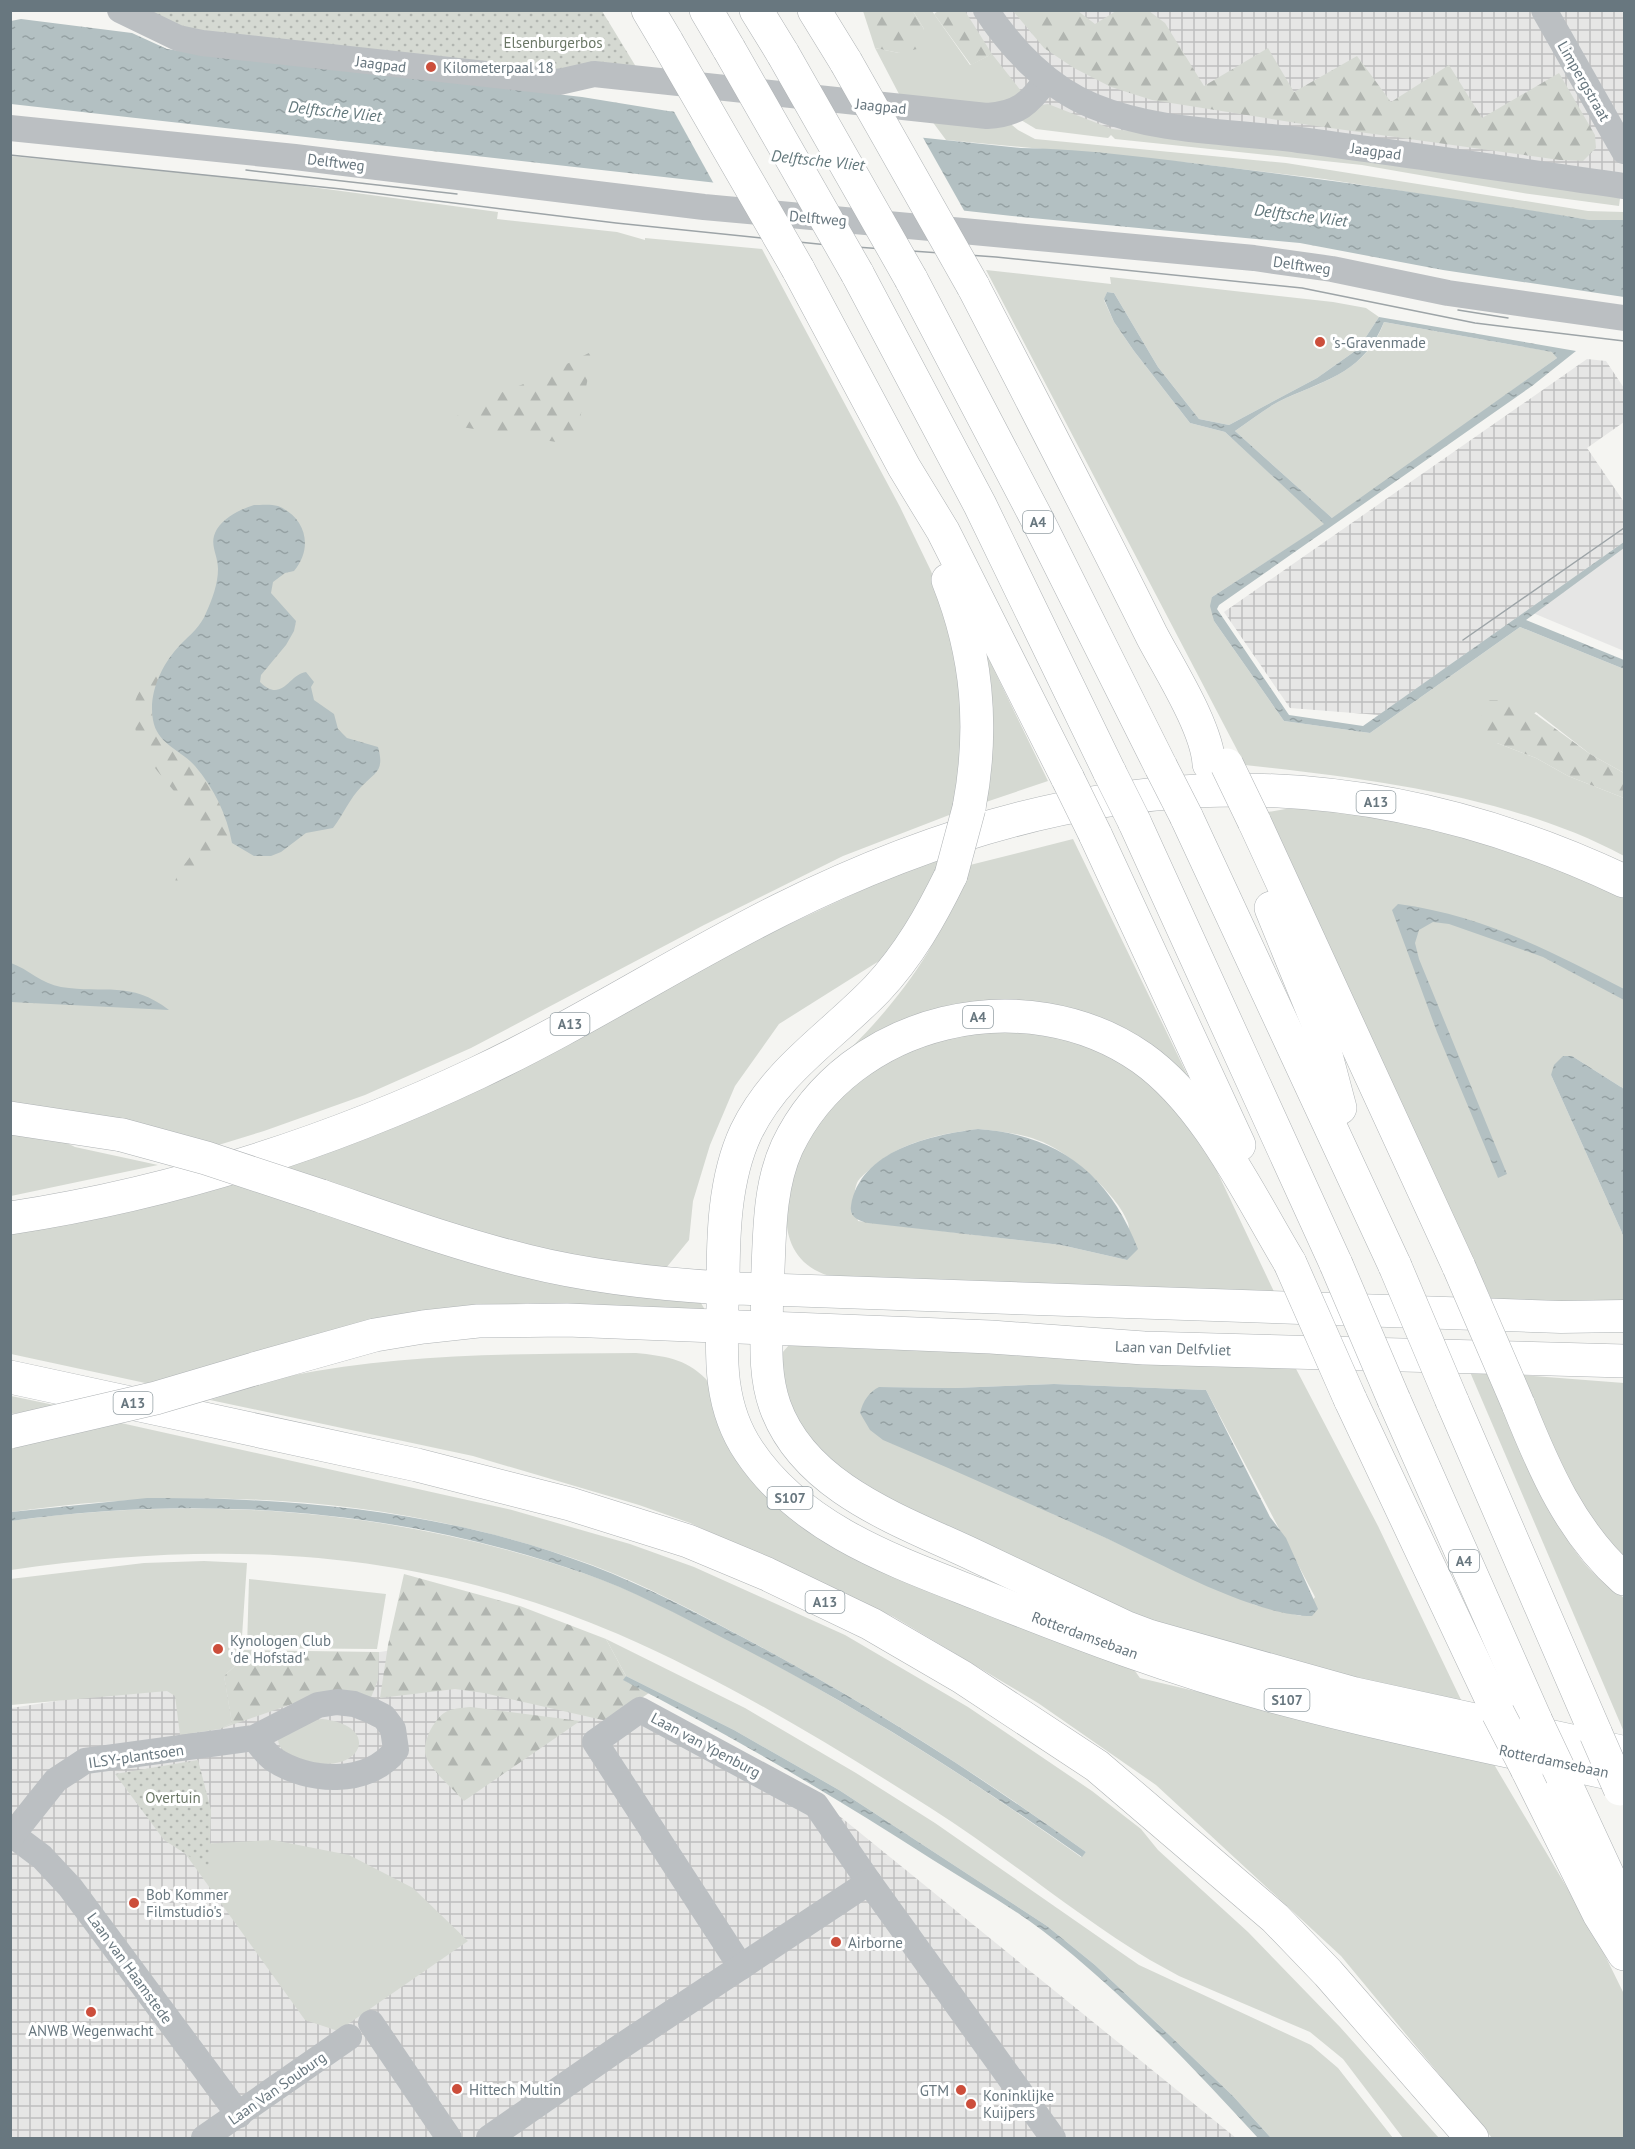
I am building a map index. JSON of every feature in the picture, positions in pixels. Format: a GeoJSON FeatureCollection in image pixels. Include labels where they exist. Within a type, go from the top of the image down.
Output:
{"type":"FeatureCollection","features":[{"type":"Feature","properties":{"kind":"highway","name":"A4"},"geometry":{"type":"LineString","coordinates":[[648,10],[798,269],[904,467],[943,531],[1068,779],[1095,834],[1350,1399],[1498,1713],[1599,1914],[1624,1954]]}},
{"type":"Feature","properties":{"kind":"highway","name":"A4"},"geometry":{"type":"LineString","coordinates":[[706,10],[857,273],[980,505],[1134,821],[1336,1264],[1536,1722],[1624,1910]]}},
{"type":"Feature","properties":{"kind":"highway","name":"A4"},"geometry":{"type":"LineString","coordinates":[[756,10],[910,279],[1038,521],[1186,816],[1363,1194],[1596,1734],[1623,1788]]}},
{"type":"Feature","properties":{"kind":"highway","name":"A4"},"geometry":{"type":"LineString","coordinates":[[814,10],[973,286],[1215,759],[1459,1267],[1536,1450],[1574,1522],[1608,1565],[1624,1580]]}},
{"type":"Feature","properties":{"kind":"highway","name":"A4"},"geometry":{"type":"LineString","coordinates":[[723,1288],[730,1182],[746,1132],[777,1082],[890,974],[926,923],[951,875],[969,808],[978,734],[972,656],[958,603],[928,538],[904,467]]}},
{"type":"Feature","properties":{"kind":"highway","name":"A13"},"geometry":{"type":"LineString","coordinates":[[10,1218],[173,1186],[301,1147],[478,1072],[780,910],[914,850],[988,826],[1059,808],[1126,796],[1196,790],[1244,789],[1345,798],[1406,806],[1488,827],[1575,858],[1624,881]]}},
{"type":"Feature","properties":{"kind":"highway","name":"A4"},"geometry":{"type":"LineString","coordinates":[[1244,821],[1317,1021],[1363,1194]]}},
{"type":"Feature","properties":{"kind":"highway","name":"A4"},"geometry":{"type":"LineString","coordinates":[[767,1290],[771,1217],[777,1180],[786,1149],[804,1117],[847,1072],[892,1041],[931,1026],[978,1017],[1023,1016],[1068,1024],[1119,1044],[1143,1059],[1171,1082],[1196,1110],[1290,1263]]}},
{"type":"Feature","properties":{"kind":"highway"},"geometry":{"type":"LineString","coordinates":[[10,1118],[122,1136],[206,1158],[423,1231],[529,1262],[658,1283],[723,1288]]}},
{"type":"Feature","properties":{"kind":"highway","name":"A13"},"geometry":{"type":"LineString","coordinates":[[10,1432],[114,1408],[375,1335],[478,1322],[567,1320],[722,1326]]}},
{"type":"Feature","properties":{"kind":"highway","name":"Laan van Delfvliet"},"geometry":{"type":"LineString","coordinates":[[722,1326],[991,1337],[1156,1348],[1624,1361]]}},
{"type":"Feature","properties":{"kind":"highway","name":"A13"},"geometry":{"type":"LineString","coordinates":[[10,1377],[384,1458],[570,1504],[688,1541],[767,1574],[871,1624],[962,1677],[1097,1767],[1197,1851],[1275,1918],[1328,1973],[1472,2139]]}},
{"type":"Feature","properties":{"kind":"main road"},"geometry":{"type":"LineString","coordinates":[[723,1288],[1549,1316],[1624,1316]]}},
{"type":"Feature","properties":{"kind":"main road","name":"Rotterdamsebaan"},"geometry":{"type":"LineString","coordinates":[[723,1288],[724,1392],[736,1428],[747,1449],[775,1484],[792,1500],[830,1528],[905,1566],[1098,1642],[1224,1682],[1623,1788]]}},
{"type":"Feature","properties":{"kind":"main road","name":"Rotterdamsebaan"},"geometry":{"type":"LineString","coordinates":[[767,1290],[766,1368],[772,1398],[801,1450],[817,1468],[868,1504],[924,1533],[1126,1627],[1161,1639],[1353,1693],[1624,1752]]}},
{"type":"Feature","properties":{"kind":"street","name":"Jaagpad"},"geometry":{"type":"LineString","coordinates":[[120,10],[178,38],[202,43],[548,81],[569,82],[594,74],[987,116],[1006,115],[1025,105],[1047,79],[1092,106],[1144,123],[1298,140],[1624,186]]}},
{"type":"Feature","properties":{"kind":"street"},"geometry":{"type":"LineString","coordinates":[[986,10],[1002,34],[1047,79]]}},
{"type":"Feature","properties":{"kind":"street","name":"Limpergstraat"},"geometry":{"type":"LineString","coordinates":[[1544,10],[1624,151]]}},
{"type":"Feature","properties":{"kind":"street","name":"Delftweg"},"geometry":{"type":"LineString","coordinates":[[10,128],[295,158],[704,207],[1254,258],[1332,269],[1459,295],[1624,318]]}},
{"type":"Feature","properties":{"kind":"street","name":"ILSY-plantsoen"},"geometry":{"type":"LineString","coordinates":[[12,1833],[56,1780],[85,1761],[254,1738],[318,1705],[337,1702],[354,1704],[384,1717],[393,1729],[396,1750],[390,1758],[350,1777],[322,1777],[291,1769],[271,1758],[254,1738]]}},
{"type":"Feature","properties":{"kind":"street","name":"Laan van Ypenburg"},"geometry":{"type":"LineString","coordinates":[[741,1967],[595,1742],[640,1710],[816,1805],[1053,2139]]}},
{"type":"Feature","properties":{"kind":"street","name":"Laan van Haamstede"},"geometry":{"type":"LineString","coordinates":[[12,1833],[42,1857],[70,1887],[239,2115]]}},
{"type":"Feature","properties":{"kind":"street"},"geometry":{"type":"LineString","coordinates":[[489,2139],[869,1882]]}},
{"type":"Feature","properties":{"kind":"street"},"geometry":{"type":"LineString","coordinates":[[371,2023],[449,2139]]}},
{"type":"Feature","properties":{"kind":"street","name":"Laan Van Souburg"},"geometry":{"type":"LineString","coordinates":[[204,2139],[349,2037]]}},
{"type":"Feature","properties":{"kind":"shaded area"},"geometry":{"type":"Polygon","coordinates":[[[960,11],[1624,11],[1624,172],[1589,179],[1030,122],[960,11]]]}},
{"type":"Feature","properties":{"kind":"shaded area"},"geometry":{"type":"Polygon","coordinates":[[[1587,359],[1606,361],[1624,388],[1624,422],[1587,448],[1624,502],[1624,542],[1379,715],[1290,708],[1224,612],[1587,359]]]}},
{"type":"Feature","properties":{"kind":"shaded area"},"geometry":{"type":"Polygon","coordinates":[[[1624,538],[1624,651],[1521,608],[1624,538]]]}},
{"type":"Feature","properties":{"kind":"shaded area"},"geometry":{"type":"Polygon","coordinates":[[[393,1650],[639,1696],[832,1810],[1236,2138],[11,2138],[11,1708],[393,1650]]]}},
{"type":"Feature","properties":{"kind":"green space","name":"Elsenburgerbos"},"geometry":{"type":"Polygon","coordinates":[[[148,11],[602,11],[641,75],[548,74],[193,33],[148,11]]]}},
{"type":"Feature","properties":{"kind":"green space"},"geometry":{"type":"Polygon","coordinates":[[[863,11],[913,11],[924,29],[917,49],[899,53],[875,48],[863,11]]]}},
{"type":"Feature","properties":{"kind":"green space"},"geometry":{"type":"Polygon","coordinates":[[[913,11],[932,11],[970,65],[992,54],[1025,96],[1005,106],[900,96],[875,48],[899,53],[924,29],[913,11]]]}},
{"type":"Feature","properties":{"kind":"green space"},"geometry":{"type":"Polygon","coordinates":[[[938,11],[965,11],[992,54],[971,65],[934,14],[938,11]]]}},
{"type":"Feature","properties":{"kind":"green space"},"geometry":{"type":"Polygon","coordinates":[[[1013,11],[1078,11],[1095,24],[1116,11],[1149,11],[1165,23],[1204,86],[1268,48],[1294,92],[1357,56],[1391,102],[1449,65],[1482,118],[1559,73],[1595,135],[1596,148],[1583,161],[1560,160],[1309,125],[1152,100],[1111,87],[1074,68],[1044,48],[1013,11]]]}},
{"type":"Feature","properties":{"kind":"green space"},"geometry":{"type":"Polygon","coordinates":[[[1048,104],[1112,129],[1411,161],[1621,191],[1619,206],[1523,193],[1362,165],[1115,139],[1111,135],[1108,138],[1036,129],[1016,117],[1035,106],[1048,104]]]}},
{"type":"Feature","properties":{"kind":"green space"},"geometry":{"type":"Polygon","coordinates":[[[929,117],[1006,120],[1035,139],[1286,163],[1588,211],[1624,212],[1624,220],[1590,220],[1324,179],[1191,163],[946,140],[929,117]]]}},
{"type":"Feature","properties":{"kind":"green space"},"geometry":{"type":"Polygon","coordinates":[[[10,156],[259,180],[498,212],[497,219],[617,232],[645,240],[645,238],[762,249],[900,507],[931,571],[956,640],[966,698],[957,812],[843,856],[704,925],[471,1048],[365,1095],[264,1131],[212,1147],[11,1107],[10,156]]]}},
{"type":"Feature","properties":{"kind":"green space"},"geometry":{"type":"Polygon","coordinates":[[[986,270],[1111,284],[1110,277],[1333,302],[1366,308],[1379,317],[1358,349],[1317,378],[1229,425],[1199,419],[1158,367],[1114,293],[1107,292],[1104,300],[1114,322],[1190,423],[1225,432],[1325,524],[1212,597],[1214,621],[1284,721],[1370,733],[1520,627],[1624,669],[1624,773],[1590,754],[1536,712],[1497,743],[1536,758],[1568,776],[1624,798],[1624,856],[1581,835],[1535,818],[1439,793],[1390,784],[1245,765],[986,270]]]}},
{"type":"Feature","properties":{"kind":"green space"},"geometry":{"type":"Polygon","coordinates":[[[1384,322],[1553,352],[1557,358],[1333,519],[1235,431],[1273,405],[1331,378],[1357,362],[1377,338],[1384,322]]]}},
{"type":"Feature","properties":{"kind":"green space"},"geometry":{"type":"Polygon","coordinates":[[[593,351],[575,445],[443,424],[492,396],[534,380],[593,351]]]}},
{"type":"Feature","properties":{"kind":"green space"},"geometry":{"type":"Polygon","coordinates":[[[982,645],[1048,781],[986,802],[992,763],[982,645]]]}},
{"type":"Feature","properties":{"kind":"green space"},"geometry":{"type":"Polygon","coordinates":[[[167,661],[155,692],[154,725],[166,743],[195,765],[214,792],[223,812],[232,843],[194,878],[178,883],[175,883],[179,871],[191,856],[196,844],[193,823],[187,809],[141,747],[134,719],[134,709],[139,692],[150,677],[167,661]]]}},
{"type":"Feature","properties":{"kind":"green space"},"geometry":{"type":"Polygon","coordinates":[[[1490,700],[1510,700],[1523,705],[1590,754],[1624,773],[1624,798],[1568,776],[1536,758],[1497,743],[1481,724],[1482,706],[1490,700]]]}},
{"type":"Feature","properties":{"kind":"green space"},"geometry":{"type":"Polygon","coordinates":[[[1297,807],[1425,824],[1530,855],[1624,897],[1624,1089],[1572,1056],[1551,1075],[1624,1237],[1624,1305],[1494,1305],[1268,812],[1297,807]]]}},
{"type":"Feature","properties":{"kind":"green space"},"geometry":{"type":"Polygon","coordinates":[[[1073,839],[1198,1097],[1019,1004],[850,1049],[892,1003],[920,965],[970,865],[1073,839]]]}},
{"type":"Feature","properties":{"kind":"green space"},"geometry":{"type":"Polygon","coordinates":[[[948,850],[928,894],[887,956],[779,1024],[735,1086],[710,1145],[693,1201],[689,1240],[666,1268],[645,1275],[535,1251],[271,1167],[948,850]]]}},
{"type":"Feature","properties":{"kind":"green space"},"geometry":{"type":"Polygon","coordinates":[[[1040,1030],[1090,1044],[1130,1065],[1180,1108],[1205,1146],[1277,1298],[833,1277],[811,1267],[796,1253],[789,1235],[786,1214],[794,1170],[819,1122],[850,1086],[884,1062],[950,1035],[978,1031],[1040,1030]],[[978,1129],[920,1141],[893,1152],[881,1160],[857,1183],[855,1207],[858,1221],[1061,1245],[1127,1260],[1128,1223],[1114,1199],[1090,1174],[1062,1153],[1037,1140],[978,1129]]]}},
{"type":"Feature","properties":{"kind":"green space"},"geometry":{"type":"Polygon","coordinates":[[[10,1128],[40,1130],[75,1147],[158,1165],[11,1196],[10,1128]]]}},
{"type":"Feature","properties":{"kind":"green space"},"geometry":{"type":"Polygon","coordinates":[[[230,1180],[697,1296],[705,1310],[528,1303],[447,1310],[150,1384],[11,1354],[11,1232],[230,1180]]]}},
{"type":"Feature","properties":{"kind":"green space"},"geometry":{"type":"Polygon","coordinates":[[[789,1345],[1294,1365],[1378,1526],[1463,1704],[1175,1633],[885,1510],[797,1434],[775,1361],[789,1345]],[[1054,1384],[954,1388],[879,1387],[1053,1514],[1255,1605],[1301,1616],[1315,1597],[1206,1390],[1054,1384]]]}},
{"type":"Feature","properties":{"kind":"green space"},"geometry":{"type":"Polygon","coordinates":[[[636,1353],[674,1359],[690,1366],[706,1379],[758,1481],[1128,1661],[1140,1678],[1492,1761],[1595,1935],[1624,1994],[1624,2138],[1492,2138],[1341,1956],[1156,1785],[1038,1703],[894,1617],[690,1523],[639,1505],[473,1456],[210,1400],[289,1376],[375,1363],[462,1356],[636,1353]]]}},
{"type":"Feature","properties":{"kind":"green space"},"geometry":{"type":"Polygon","coordinates":[[[1470,1372],[1498,1374],[1536,1474],[1559,1524],[1586,1565],[1599,1579],[1624,1598],[1624,1732],[1470,1372]]]}},
{"type":"Feature","properties":{"kind":"green space"},"geometry":{"type":"Polygon","coordinates":[[[1522,1375],[1624,1383],[1624,1561],[1586,1511],[1562,1466],[1522,1375]]]}},
{"type":"Feature","properties":{"kind":"green space"},"geometry":{"type":"Polygon","coordinates":[[[11,1396],[59,1406],[11,1414],[11,1396]]]}},
{"type":"Feature","properties":{"kind":"green space"},"geometry":{"type":"Polygon","coordinates":[[[112,1421],[512,1510],[630,1544],[694,1567],[845,1635],[968,1707],[1092,1791],[1141,1829],[1158,1850],[1248,1932],[1340,2027],[1439,2138],[1403,2138],[1343,2059],[1310,2032],[1179,1976],[1150,1960],[957,1825],[854,1760],[738,1693],[618,1634],[543,1605],[469,1583],[394,1568],[319,1558],[243,1554],[167,1555],[90,1560],[11,1570],[10,1521],[82,1513],[155,1509],[227,1509],[300,1513],[443,1534],[513,1552],[583,1573],[619,1587],[771,1662],[907,1741],[1081,1857],[1086,1852],[921,1741],[794,1665],[692,1610],[632,1582],[592,1565],[522,1542],[378,1511],[304,1503],[231,1499],[157,1499],[84,1503],[11,1512],[11,1443],[112,1421]]]}},
{"type":"Feature","properties":{"kind":"green space"},"geometry":{"type":"Polygon","coordinates":[[[204,1561],[247,1563],[241,1651],[238,1663],[224,1676],[232,1723],[220,1729],[180,1735],[175,1696],[167,1691],[11,1705],[10,1579],[144,1563],[204,1561]]]}},
{"type":"Feature","properties":{"kind":"green space"},"geometry":{"type":"Polygon","coordinates":[[[404,1574],[520,1606],[606,1639],[626,1676],[624,1680],[649,1693],[607,1721],[484,1693],[455,1689],[380,1698],[388,1645],[404,1574]]]}},
{"type":"Feature","properties":{"kind":"green space"},"geometry":{"type":"Polygon","coordinates":[[[249,1579],[386,1594],[377,1649],[247,1648],[249,1579]]]}},
{"type":"Feature","properties":{"kind":"green space"},"geometry":{"type":"Polygon","coordinates":[[[606,1639],[745,1708],[856,1773],[935,1823],[1139,1965],[1311,2045],[1338,2068],[1393,2138],[1271,2138],[1233,2096],[1164,2030],[1095,1965],[1047,1926],[839,1790],[734,1730],[626,1676],[606,1639]]]}},
{"type":"Feature","properties":{"kind":"green space"},"geometry":{"type":"Polygon","coordinates":[[[241,1650],[379,1652],[378,1680],[368,1705],[295,1703],[220,1729],[232,1723],[224,1676],[238,1663],[241,1650]]]}},
{"type":"Feature","properties":{"kind":"green space"},"geometry":{"type":"Polygon","coordinates":[[[471,1707],[580,1721],[464,1801],[430,1765],[425,1747],[432,1727],[444,1713],[453,1709],[471,1707]]]}},
{"type":"Feature","properties":{"kind":"green space"},"geometry":{"type":"Polygon","coordinates":[[[322,1719],[342,1724],[354,1732],[359,1741],[357,1751],[348,1759],[334,1763],[316,1763],[293,1756],[280,1746],[278,1736],[313,1720],[322,1719]]]}},
{"type":"Feature","properties":{"kind":"green space","name":"Overtuin"},"geometry":{"type":"Polygon","coordinates":[[[198,1760],[211,1810],[209,1869],[164,1840],[115,1774],[198,1760]]]}},
{"type":"Feature","properties":{"kind":"green space"},"geometry":{"type":"Polygon","coordinates":[[[273,1840],[349,1855],[413,1888],[468,1941],[338,2031],[305,2020],[179,1845],[273,1840]]]}},
{"type":"Feature","properties":{"kind":"water","name":"Delftsche Vliet"},"geometry":{"type":"Polygon","coordinates":[[[21,19],[132,33],[167,49],[194,53],[582,97],[668,111],[1021,148],[1072,150],[1149,158],[1363,185],[1590,220],[1624,220],[1624,297],[1443,270],[1300,243],[1012,216],[11,104],[11,21],[21,19]]]}},
{"type":"Feature","properties":{"kind":"water"},"geometry":{"type":"Polygon","coordinates":[[[1107,292],[1114,293],[1158,367],[1199,419],[1229,425],[1317,378],[1358,349],[1379,317],[1576,351],[1532,386],[1219,605],[1217,609],[1289,715],[1363,726],[1624,542],[1624,548],[1526,620],[1624,660],[1624,669],[1520,627],[1370,733],[1284,721],[1214,621],[1210,606],[1212,597],[1324,524],[1225,432],[1190,423],[1134,351],[1114,322],[1104,299],[1107,292]],[[1384,322],[1367,351],[1344,371],[1279,401],[1235,431],[1332,518],[1557,358],[1552,352],[1384,322]]]}},
{"type":"Feature","properties":{"kind":"water"},"geometry":{"type":"Polygon","coordinates":[[[254,505],[275,505],[288,511],[301,526],[305,544],[304,553],[294,571],[285,573],[273,582],[271,593],[296,621],[294,631],[286,645],[261,675],[260,682],[268,688],[280,689],[306,672],[314,682],[311,687],[314,700],[334,714],[338,729],[347,738],[378,747],[380,755],[377,771],[357,791],[333,828],[306,833],[281,852],[271,856],[254,856],[232,843],[227,822],[214,793],[195,766],[159,735],[155,728],[152,710],[155,689],[162,670],[173,653],[201,622],[216,586],[218,564],[213,544],[214,534],[224,521],[254,505]]]}},
{"type":"Feature","properties":{"kind":"water"},"geometry":{"type":"Polygon","coordinates":[[[1398,904],[1429,909],[1515,936],[1624,989],[1624,1000],[1543,957],[1449,924],[1433,922],[1419,930],[1415,943],[1419,959],[1507,1174],[1498,1178],[1437,1032],[1392,910],[1398,904]]]}},
{"type":"Feature","properties":{"kind":"water"},"geometry":{"type":"Polygon","coordinates":[[[11,963],[54,985],[77,989],[129,991],[155,1001],[169,1010],[11,1002],[11,963]]]}},
{"type":"Feature","properties":{"kind":"water"},"geometry":{"type":"Polygon","coordinates":[[[1563,1056],[1572,1056],[1624,1089],[1624,1237],[1551,1075],[1554,1065],[1563,1056]]]}},
{"type":"Feature","properties":{"kind":"water"},"geometry":{"type":"Polygon","coordinates":[[[978,1129],[1033,1140],[1057,1150],[1078,1163],[1112,1199],[1138,1249],[1127,1260],[1061,1245],[868,1223],[853,1216],[851,1206],[857,1187],[868,1171],[883,1159],[920,1141],[978,1129]]]}},
{"type":"Feature","properties":{"kind":"water"},"geometry":{"type":"Polygon","coordinates":[[[1054,1384],[1206,1390],[1270,1517],[1286,1538],[1318,1609],[1312,1616],[1289,1614],[1263,1607],[1208,1587],[1080,1526],[883,1440],[870,1430],[860,1413],[867,1397],[879,1387],[954,1388],[1054,1384]]]}},
{"type":"Feature","properties":{"kind":"water"},"geometry":{"type":"Polygon","coordinates":[[[147,1498],[260,1501],[373,1511],[485,1532],[593,1566],[690,1610],[834,1688],[962,1767],[1086,1852],[1082,1857],[996,1798],[908,1742],[772,1663],[619,1587],[513,1551],[443,1534],[372,1521],[300,1513],[228,1509],[156,1509],[83,1513],[11,1521],[11,1512],[147,1498]]]}},
{"type":"Feature","properties":{"kind":"water"},"geometry":{"type":"Polygon","coordinates":[[[626,1676],[734,1730],[839,1790],[1047,1926],[1095,1965],[1164,2030],[1233,2096],[1271,2138],[1258,2138],[1128,2004],[1072,1954],[1030,1921],[819,1789],[623,1680],[626,1676]]]}},
{"type":"Feature","properties":{"kind":"pier"},"geometry":{"type":"Polygon","coordinates":[[[672,108],[921,134],[966,214],[714,184],[672,108]]]}},
{"type":"Feature","properties":{"kind":"tram line"},"geometry":{"type":"LineString","coordinates":[[10,155],[341,189],[616,223],[828,245],[996,257],[1302,288],[1475,323],[1624,341]]}},
{"type":"Feature","properties":{"kind":"tram line"},"geometry":{"type":"LineString","coordinates":[[246,170],[457,194]]}},
{"type":"Feature","properties":{"kind":"tram line"},"geometry":{"type":"LineString","coordinates":[[1458,310],[1508,318]]}},
{"type":"Feature","properties":{"kind":"tram line"},"geometry":{"type":"LineString","coordinates":[[1463,640],[1624,528]]}},
{"type":"Feature","properties":{"kind":"place","name":"Kilometerpaal 18"},"geometry":{"type":"Point","coordinates":[431,67]}},
{"type":"Feature","properties":{"kind":"place","name":"'s-Gravenmade"},"geometry":{"type":"Point","coordinates":[1320,342]}},
{"type":"Feature","properties":{"kind":"place","name":"Kynologen Club 'de Hofstad'"},"geometry":{"type":"Point","coordinates":[218,1649]}},
{"type":"Feature","properties":{"kind":"place","name":"Bob Kommer Filmstudio's"},"geometry":{"type":"Point","coordinates":[134,1903]}},
{"type":"Feature","properties":{"kind":"place","name":"Airborne"},"geometry":{"type":"Point","coordinates":[836,1942]}},
{"type":"Feature","properties":{"kind":"place","name":"ANWB Wegenwacht"},"geometry":{"type":"Point","coordinates":[91,2012]}},
{"type":"Feature","properties":{"kind":"place","name":"Hittech Multin"},"geometry":{"type":"Point","coordinates":[457,2089]}},
{"type":"Feature","properties":{"kind":"place","name":"GTM"},"geometry":{"type":"Point","coordinates":[961,2090]}},
{"type":"Feature","properties":{"kind":"place","name":"Koninklijke Kuijpers"},"geometry":{"type":"Point","coordinates":[971,2104]}}]}
